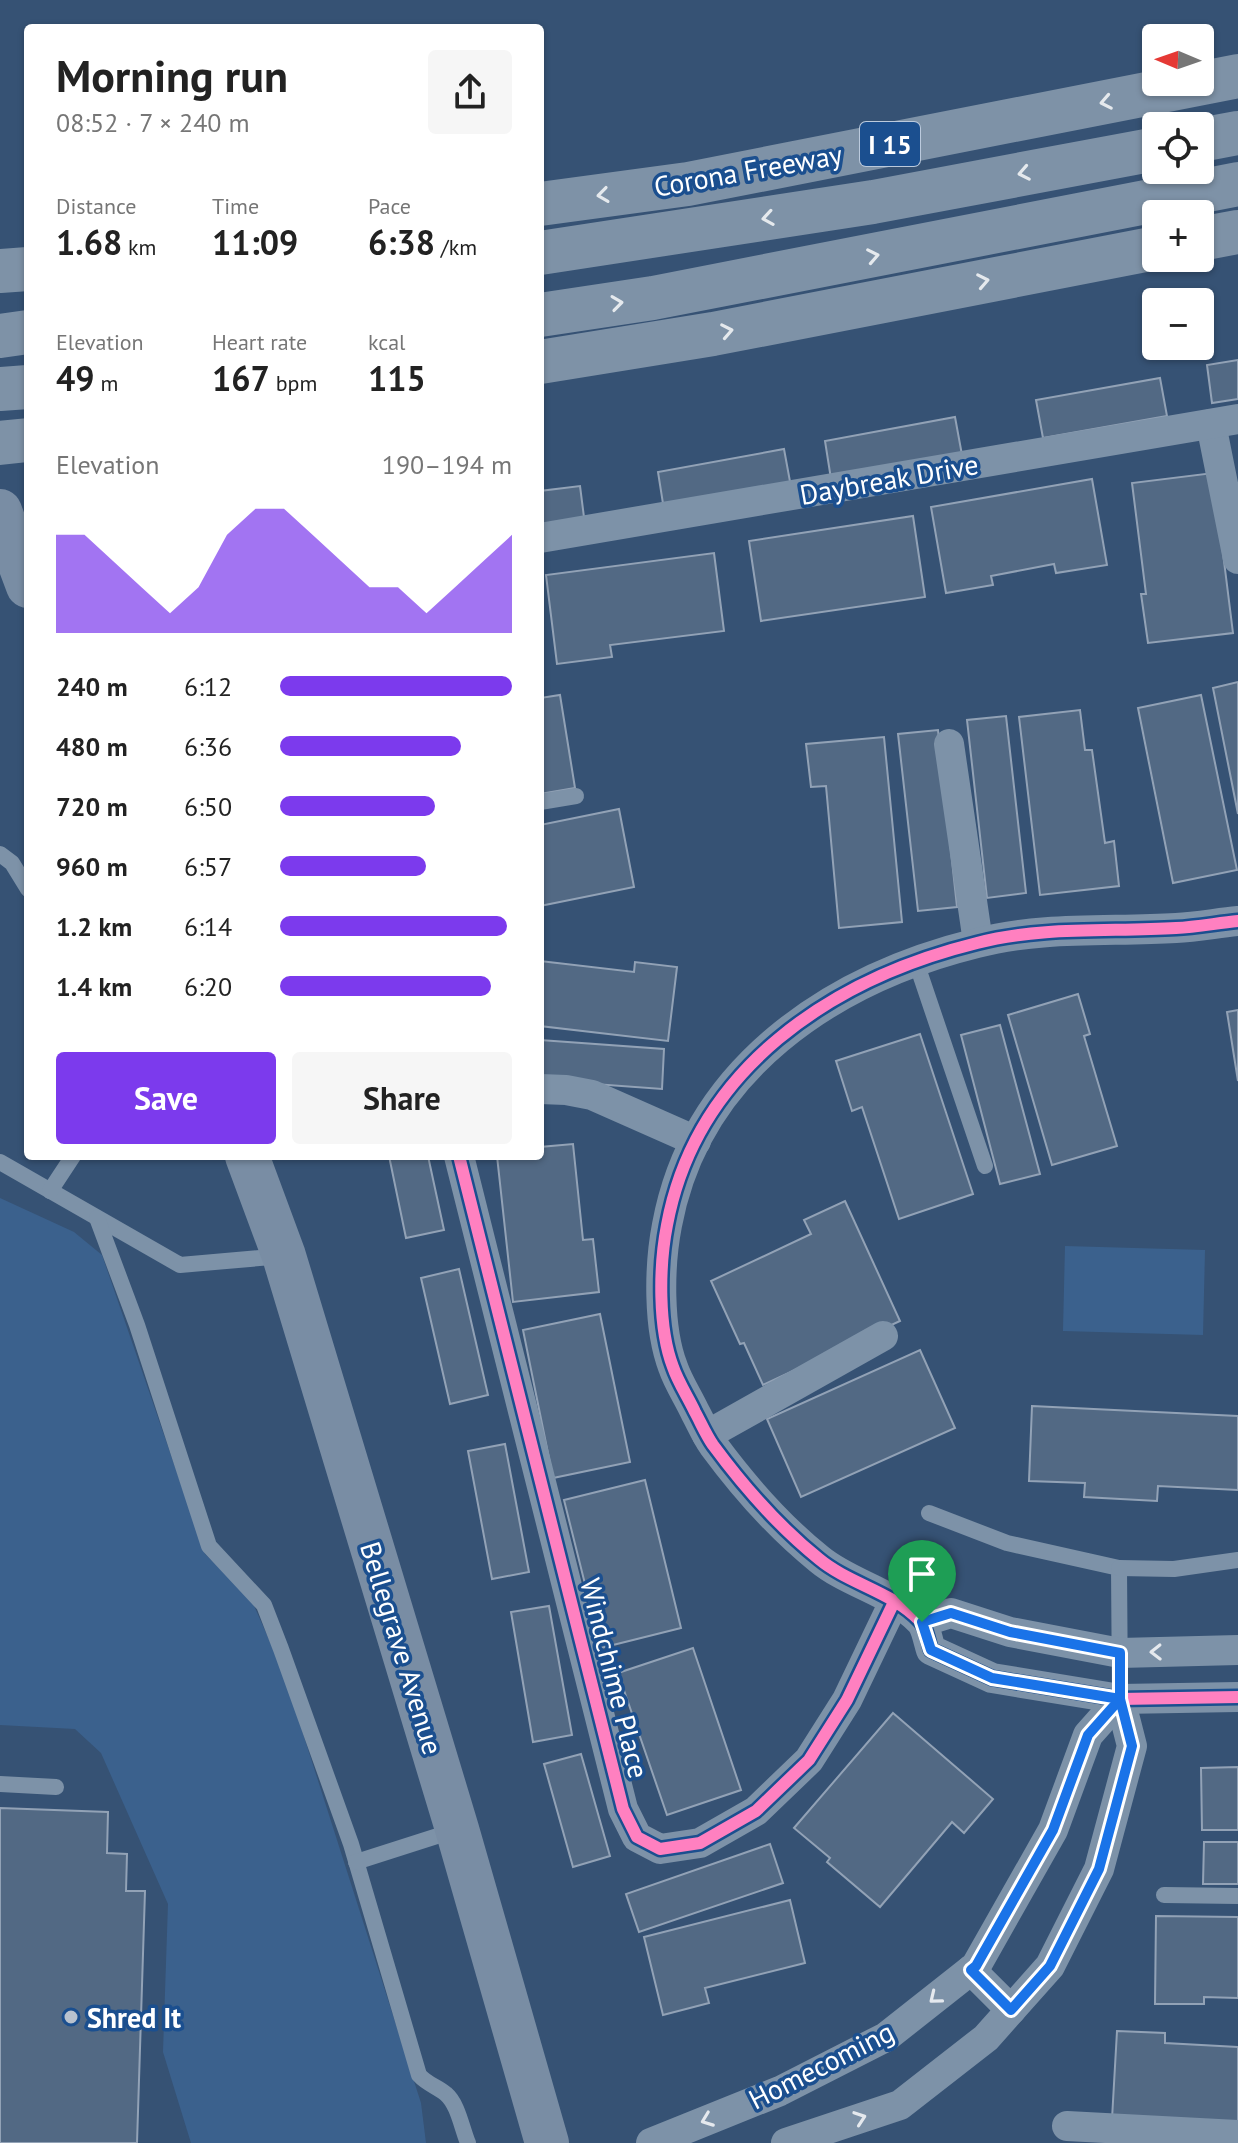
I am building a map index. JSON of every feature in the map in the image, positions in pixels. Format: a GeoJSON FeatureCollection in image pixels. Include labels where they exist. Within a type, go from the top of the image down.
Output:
{"type":"FeatureCollection","features":[{"type":"Feature","properties":{"kind":"highway","name":"Corona Freeway"},"geometry":{"type":"LineString","coordinates":[[544,203],[688,184],[1238,76]]}},
{"type":"Feature","properties":{"kind":"highway"},"geometry":{"type":"LineString","coordinates":[[1214,137],[1238,133]]}},
{"type":"Feature","properties":{"kind":"highway"},"geometry":{"type":"LineString","coordinates":[[544,252],[873,202],[1142,152]]}},
{"type":"Feature","properties":{"kind":"highway"},"geometry":{"type":"LineString","coordinates":[[544,314],[653,298],[1238,184]]}},
{"type":"Feature","properties":{"kind":"highway"},"geometry":{"type":"LineString","coordinates":[[1214,236],[1238,232]]}},
{"type":"Feature","properties":{"kind":"highway"},"geometry":{"type":"LineString","coordinates":[[544,361],[713,334],[1142,251]]}},
{"type":"Feature","properties":{"kind":"highway"},"geometry":{"type":"LineString","coordinates":[[0,271],[24,269]]}},
{"type":"Feature","properties":{"kind":"highway"},"geometry":{"type":"LineString","coordinates":[[0,336],[24,333]]}},
{"type":"Feature","properties":{"kind":"highway"},"geometry":{"type":"LineString","coordinates":[[0,389],[24,387]]}},
{"type":"Feature","properties":{"kind":"highway"},"geometry":{"type":"LineString","coordinates":[[0,443],[24,440]]}},
{"type":"Feature","properties":{"kind":"main road"},"geometry":{"type":"LineString","coordinates":[[3,520],[24,575]]}},
{"type":"Feature","properties":{"kind":"main road","name":"Bellegrave Avenue"},"geometry":{"type":"LineString","coordinates":[[248,1160],[284,1256],[457,1829],[547,2143]]}},
{"type":"Feature","properties":{"kind":"street","name":"Daybreak Drive"},"geometry":{"type":"LineString","coordinates":[[544,537],[1224,422]]}},
{"type":"Feature","properties":{"kind":"street"},"geometry":{"type":"LineString","coordinates":[[1224,422],[1238,559]]}},
{"type":"Feature","properties":{"kind":"street"},"geometry":{"type":"LineString","coordinates":[[949,744],[978,942]]}},
{"type":"Feature","properties":{"kind":"street"},"geometry":{"type":"LineString","coordinates":[[1238,921],[1178,928],[1059,931],[978,942],[916,962],[835,997],[777,1038],[721,1099],[696,1141],[673,1193],[663,1244],[661,1307],[672,1366],[707,1435],[769,1515],[822,1562],[894,1602],[922,1622],[931,1650],[983,1674],[1120,1699],[1238,1697]]}},
{"type":"Feature","properties":{"kind":"street"},"geometry":{"type":"LineString","coordinates":[[544,1089],[592,1095],[696,1141]]}},
{"type":"Feature","properties":{"kind":"street","name":"Windchime Place"},"geometry":{"type":"LineString","coordinates":[[460,1160],[623,1809],[637,1837],[660,1849],[700,1843],[756,1811],[809,1760],[847,1700],[894,1602]]}},
{"type":"Feature","properties":{"kind":"street"},"geometry":{"type":"LineString","coordinates":[[707,1435],[883,1336]]}},
{"type":"Feature","properties":{"kind":"street"},"geometry":{"type":"LineString","coordinates":[[922,1622],[951,1613],[1010,1632],[1120,1653],[1238,1650]]}},
{"type":"Feature","properties":{"kind":"street","name":"Homecoming"},"geometry":{"type":"LineString","coordinates":[[651,2143],[780,2091],[886,2037],[976,1966],[1053,1830],[1088,1735],[1120,1699]]}},
{"type":"Feature","properties":{"kind":"street","name":"Homecoming"},"geometry":{"type":"LineString","coordinates":[[786,2143],[900,2105],[986,2038],[1050,1966],[1099,1869],[1132,1746],[1120,1699]]}},
{"type":"Feature","properties":{"kind":"street"},"geometry":{"type":"LineString","coordinates":[[971,1970],[1011,2010]]}},
{"type":"Feature","properties":{"kind":"street"},"geometry":{"type":"LineString","coordinates":[[1067,2126],[1238,2135]]}},
{"type":"Feature","properties":{"kind":"lane"},"geometry":{"type":"LineString","coordinates":[[544,801],[576,796]]}},
{"type":"Feature","properties":{"kind":"lane"},"geometry":{"type":"LineString","coordinates":[[0,854],[12,863],[24,882]]}},
{"type":"Feature","properties":{"kind":"lane"},"geometry":{"type":"LineString","coordinates":[[916,962],[985,1166]]}},
{"type":"Feature","properties":{"kind":"lane"},"geometry":{"type":"LineString","coordinates":[[50,1191],[70,1160]]}},
{"type":"Feature","properties":{"kind":"lane"},"geometry":{"type":"LineString","coordinates":[[0,1162],[180,1265],[284,1256]]}},
{"type":"Feature","properties":{"kind":"lane"},"geometry":{"type":"LineString","coordinates":[[97,1218],[137,1325],[209,1546],[264,1605],[356,1862],[419,2075],[429,2086],[445,2092],[453,2103],[468,2143]]}},
{"type":"Feature","properties":{"kind":"lane"},"geometry":{"type":"LineString","coordinates":[[929,1513],[1007,1543],[1119,1568],[1174,1569],[1238,1560]]}},
{"type":"Feature","properties":{"kind":"lane"},"geometry":{"type":"LineString","coordinates":[[1119,1568],[1120,1699]]}},
{"type":"Feature","properties":{"kind":"lane"},"geometry":{"type":"LineString","coordinates":[[0,1784],[56,1787]]}},
{"type":"Feature","properties":{"kind":"lane"},"geometry":{"type":"LineString","coordinates":[[356,1862],[457,1829]]}},
{"type":"Feature","properties":{"kind":"lane"},"geometry":{"type":"LineString","coordinates":[[1164,1895],[1238,1896]]}},
{"type":"Feature","properties":{"kind":"water"},"geometry":{"type":"Polygon","coordinates":[[[0,1198],[74,1232],[102,1255],[205,1554],[251,1599],[283,1671],[421,2103],[426,2143],[191,2143],[163,2052],[168,1904],[101,1753],[75,1729],[0,1725],[0,1198]]]}},
{"type":"Feature","properties":{"kind":"water"},"geometry":{"type":"Polygon","coordinates":[[[1065,1246],[1205,1250],[1203,1335],[1063,1331],[1065,1246]]]}},
{"type":"Feature","properties":{"kind":"building"},"geometry":{"type":"Polygon","coordinates":[[[1238,360],[1238,399],[1212,403],[1207,365],[1238,360]]]}},
{"type":"Feature","properties":{"kind":"building"},"geometry":{"type":"Polygon","coordinates":[[[1160,378],[1167,416],[1043,438],[1036,400],[1160,378]]]}},
{"type":"Feature","properties":{"kind":"building"},"geometry":{"type":"Polygon","coordinates":[[[955,417],[962,455],[831,479],[825,441],[955,417]]]}},
{"type":"Feature","properties":{"kind":"building"},"geometry":{"type":"Polygon","coordinates":[[[784,449],[791,487],[664,510],[658,472],[784,449]]]}},
{"type":"Feature","properties":{"kind":"building"},"geometry":{"type":"Polygon","coordinates":[[[1213,473],[1233,633],[1148,643],[1141,594],[1146,594],[1132,483],[1213,473]]]}},
{"type":"Feature","properties":{"kind":"building"},"geometry":{"type":"Polygon","coordinates":[[[1092,479],[1107,565],[1056,573],[1054,564],[991,576],[993,585],[946,593],[931,507],[1092,479]]]}},
{"type":"Feature","properties":{"kind":"building"},"geometry":{"type":"Polygon","coordinates":[[[580,486],[585,525],[544,530],[544,490],[580,486]]]}},
{"type":"Feature","properties":{"kind":"building"},"geometry":{"type":"Polygon","coordinates":[[[913,516],[925,597],[761,621],[749,541],[913,516]]]}},
{"type":"Feature","properties":{"kind":"building"},"geometry":{"type":"Polygon","coordinates":[[[714,553],[724,631],[610,645],[612,657],[557,664],[546,575],[714,553]]]}},
{"type":"Feature","properties":{"kind":"building"},"geometry":{"type":"Polygon","coordinates":[[[1238,682],[1238,814],[1213,688],[1238,682]]]}},
{"type":"Feature","properties":{"kind":"building"},"geometry":{"type":"Polygon","coordinates":[[[560,695],[575,788],[544,793],[544,697],[560,695]]]}},
{"type":"Feature","properties":{"kind":"building"},"geometry":{"type":"Polygon","coordinates":[[[1201,695],[1237,870],[1173,883],[1138,708],[1201,695]]]}},
{"type":"Feature","properties":{"kind":"building"},"geometry":{"type":"Polygon","coordinates":[[[1080,710],[1085,750],[1092,750],[1105,843],[1114,841],[1119,886],[1040,895],[1019,717],[1080,710]]]}},
{"type":"Feature","properties":{"kind":"building"},"geometry":{"type":"Polygon","coordinates":[[[1006,716],[1026,893],[987,898],[967,720],[1006,716]]]}},
{"type":"Feature","properties":{"kind":"building"},"geometry":{"type":"Polygon","coordinates":[[[938,730],[957,907],[918,911],[898,734],[938,730]]]}},
{"type":"Feature","properties":{"kind":"building"},"geometry":{"type":"Polygon","coordinates":[[[884,737],[902,922],[839,928],[826,786],[811,787],[806,744],[884,737]]]}},
{"type":"Feature","properties":{"kind":"building"},"geometry":{"type":"Polygon","coordinates":[[[619,809],[634,887],[544,905],[544,824],[619,809]]]}},
{"type":"Feature","properties":{"kind":"building"},"geometry":{"type":"Polygon","coordinates":[[[544,961],[634,972],[635,962],[677,967],[668,1041],[544,1026],[544,961]]]}},
{"type":"Feature","properties":{"kind":"building"},"geometry":{"type":"Polygon","coordinates":[[[1078,994],[1090,1034],[1084,1036],[1117,1146],[1052,1165],[1008,1015],[1078,994]]]}},
{"type":"Feature","properties":{"kind":"building"},"geometry":{"type":"Polygon","coordinates":[[[1238,1010],[1238,1081],[1227,1012],[1238,1010]]]}},
{"type":"Feature","properties":{"kind":"building"},"geometry":{"type":"Polygon","coordinates":[[[1000,1025],[1040,1174],[1000,1184],[961,1035],[1000,1025]]]}},
{"type":"Feature","properties":{"kind":"building"},"geometry":{"type":"Polygon","coordinates":[[[920,1034],[973,1194],[899,1219],[862,1107],[852,1111],[836,1061],[920,1034]]]}},
{"type":"Feature","properties":{"kind":"building"},"geometry":{"type":"Polygon","coordinates":[[[544,1040],[664,1049],[662,1089],[544,1080],[544,1040]]]}},
{"type":"Feature","properties":{"kind":"building"},"geometry":{"type":"Polygon","coordinates":[[[573,1144],[583,1240],[593,1239],[599,1292],[513,1302],[497,1160],[544,1160],[544,1147],[573,1144]]]}},
{"type":"Feature","properties":{"kind":"building"},"geometry":{"type":"Polygon","coordinates":[[[390,1160],[429,1160],[444,1230],[406,1238],[390,1160]]]}},
{"type":"Feature","properties":{"kind":"building"},"geometry":{"type":"Polygon","coordinates":[[[845,1201],[900,1321],[763,1385],[711,1281],[811,1234],[804,1220],[845,1201]]]}},
{"type":"Feature","properties":{"kind":"building"},"geometry":{"type":"Polygon","coordinates":[[[459,1269],[488,1395],[450,1404],[421,1278],[459,1269]]]}},
{"type":"Feature","properties":{"kind":"building"},"geometry":{"type":"Polygon","coordinates":[[[600,1314],[630,1462],[553,1478],[523,1330],[600,1314]]]}},
{"type":"Feature","properties":{"kind":"building"},"geometry":{"type":"Polygon","coordinates":[[[920,1350],[955,1428],[801,1497],[767,1419],[920,1350]]]}},
{"type":"Feature","properties":{"kind":"building"},"geometry":{"type":"Polygon","coordinates":[[[1032,1406],[1238,1416],[1238,1490],[1158,1486],[1157,1501],[1084,1497],[1085,1483],[1029,1481],[1032,1406]]]}},
{"type":"Feature","properties":{"kind":"building"},"geometry":{"type":"Polygon","coordinates":[[[505,1444],[529,1572],[492,1579],[468,1451],[505,1444]]]}},
{"type":"Feature","properties":{"kind":"building"},"geometry":{"type":"Polygon","coordinates":[[[645,1480],[681,1628],[601,1648],[564,1500],[645,1480]]]}},
{"type":"Feature","properties":{"kind":"building"},"geometry":{"type":"Polygon","coordinates":[[[549,1606],[572,1735],[533,1742],[511,1612],[549,1606]]]}},
{"type":"Feature","properties":{"kind":"building"},"geometry":{"type":"Polygon","coordinates":[[[693,1648],[741,1790],[667,1815],[618,1673],[693,1648]]]}},
{"type":"Feature","properties":{"kind":"building"},"geometry":{"type":"Polygon","coordinates":[[[893,1713],[993,1799],[964,1833],[952,1822],[880,1907],[827,1862],[830,1858],[794,1828],[893,1713]]]}},
{"type":"Feature","properties":{"kind":"building"},"geometry":{"type":"Polygon","coordinates":[[[581,1754],[610,1856],[573,1867],[544,1764],[581,1754]]]}},
{"type":"Feature","properties":{"kind":"building"},"geometry":{"type":"Polygon","coordinates":[[[1238,1767],[1238,1830],[1202,1830],[1201,1768],[1238,1767]]]}},
{"type":"Feature","properties":{"kind":"building","name":"Shred It"},"geometry":{"type":"Polygon","coordinates":[[[0,1808],[108,1812],[107,1853],[127,1854],[126,1891],[145,1891],[137,2143],[0,2143],[0,1808]]]}},
{"type":"Feature","properties":{"kind":"building"},"geometry":{"type":"Polygon","coordinates":[[[1204,1842],[1238,1842],[1238,1884],[1203,1884],[1204,1842]]]}},
{"type":"Feature","properties":{"kind":"building"},"geometry":{"type":"Polygon","coordinates":[[[770,1844],[783,1883],[639,1932],[626,1894],[770,1844]]]}},
{"type":"Feature","properties":{"kind":"building"},"geometry":{"type":"Polygon","coordinates":[[[790,1900],[805,1963],[705,1988],[709,2003],[663,2015],[644,1937],[790,1900]]]}},
{"type":"Feature","properties":{"kind":"building"},"geometry":{"type":"Polygon","coordinates":[[[1156,1916],[1238,1917],[1238,1998],[1204,1997],[1204,2004],[1155,2004],[1156,1916]]]}},
{"type":"Feature","properties":{"kind":"building"},"geometry":{"type":"Polygon","coordinates":[[[1117,2031],[1165,2033],[1165,2043],[1238,2047],[1238,2126],[1112,2119],[1117,2031]]]}},
{"type":"Feature","properties":{"kind":"cycle path"},"geometry":{"type":"LineString","coordinates":[[1238,921],[1184,927],[1026,934],[977,943],[923,959],[871,980],[822,1007],[778,1039],[739,1077],[707,1120],[683,1170],[667,1225],[661,1297],[668,1351],[675,1373],[708,1437],[725,1461],[776,1520],[819,1559],[884,1595],[920,1621],[931,1650],[992,1678],[1120,1699],[1238,1697]]}},
{"type":"Feature","properties":{"kind":"cycle path"},"geometry":{"type":"LineString","coordinates":[[460,1160],[623,1809],[637,1837],[660,1849],[700,1843],[756,1811],[809,1760],[847,1700],[894,1602]]}},
{"type":"Feature","properties":{"kind":"place","name":"Shred It"},"geometry":{"type":"Point","coordinates":[71,2017]}},
{"type":"Feature","properties":{"kind":"route"},"geometry":{"type":"LineString","coordinates":[[922,1622],[931,1650],[974,1671],[992,1678],[1120,1699],[1132,1746],[1099,1869],[1050,1966],[1011,2010],[971,1970],[1053,1830],[1088,1735],[1120,1699],[1120,1653],[1010,1632],[951,1613],[922,1622]]}}]}
